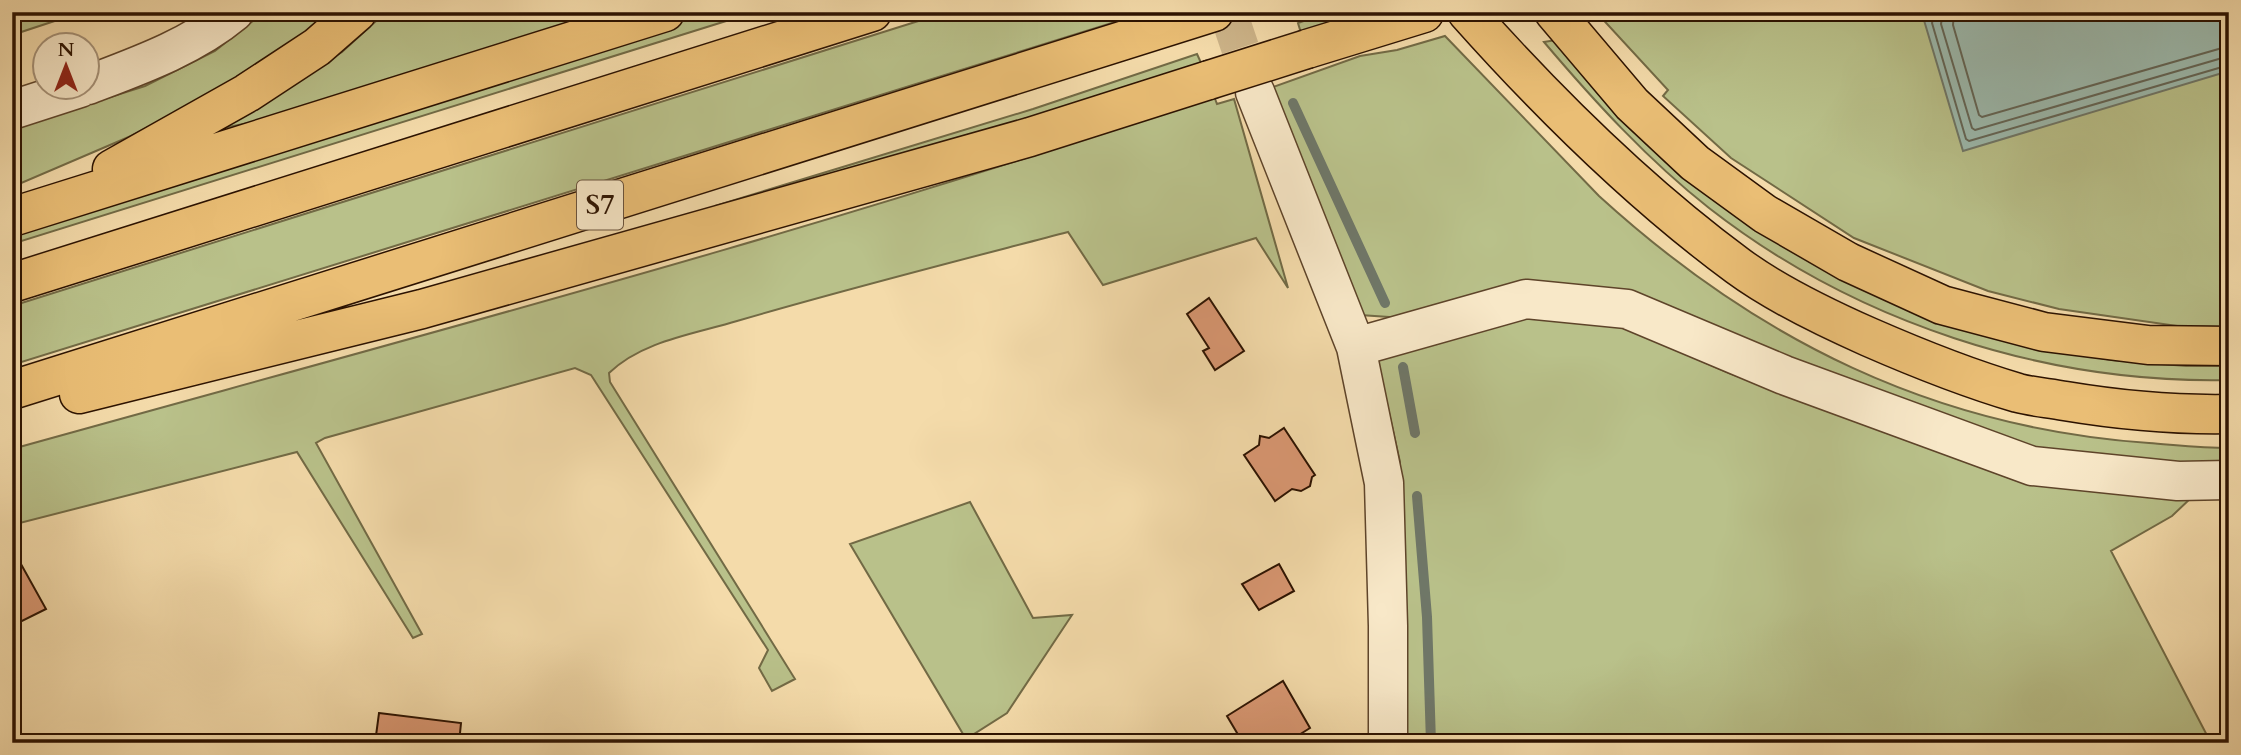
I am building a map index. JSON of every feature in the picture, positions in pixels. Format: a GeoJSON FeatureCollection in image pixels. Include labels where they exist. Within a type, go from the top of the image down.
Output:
{"type":"FeatureCollection","features":[{"type":"Feature","properties":{"kind":"highway"},"geometry":{"type":"LineString","coordinates":[[27,212],[247,93],[317,47],[357,12]]}},
{"type":"Feature","properties":{"kind":"highway"},"geometry":{"type":"LineString","coordinates":[[27,212],[665,12]]}},
{"type":"Feature","properties":{"kind":"highway"},"geometry":{"type":"LineString","coordinates":[[12,283],[872,12]]}},
{"type":"Feature","properties":{"kind":"highway"},"geometry":{"type":"LineString","coordinates":[[1467,12],[1514,64],[1595,144],[1672,214],[1740,268],[1826,318],[1927,362],[2020,393],[2101,407],[2190,415],[2229,414]]}},
{"type":"Feature","properties":{"kind":"highway"},"geometry":{"type":"LineString","coordinates":[[12,410],[422,309],[1030,137],[1423,13]]}},
{"type":"Feature","properties":{"kind":"highway","name":"S7"},"geometry":{"type":"LineString","coordinates":[[12,390],[1201,16]]}},
{"type":"Feature","properties":{"kind":"highway"},"geometry":{"type":"LineString","coordinates":[[1564,24],[1632,104],[1695,163],[1765,215],[1848,262],[1942,305],[2044,332],[2148,345],[2229,346]]}},
{"type":"Feature","properties":{"kind":"street"},"geometry":{"type":"LineString","coordinates":[[102,80],[146,64],[217,27],[234,12]]}},
{"type":"Feature","properties":{"kind":"street"},"geometry":{"type":"LineString","coordinates":[[1255,92],[1356,347],[1384,483],[1388,743]]}},
{"type":"Feature","properties":{"kind":"street"},"geometry":{"type":"LineString","coordinates":[[12,110],[37,102]]}},
{"type":"Feature","properties":{"kind":"street"},"geometry":{"type":"LineString","coordinates":[[1356,347],[1526,299],[1627,309],[1784,375],[2032,466],[2179,481],[2229,480]]}},
{"type":"Feature","properties":{"kind":"green space"},"geometry":{"type":"Polygon","coordinates":[[[12,12],[82,12],[12,35],[12,12]]]}},
{"type":"Feature","properties":{"kind":"green space"},"geometry":{"type":"Polygon","coordinates":[[[264,12],[336,12],[253,73],[131,136],[12,187],[12,128],[94,102],[102,102],[102,100],[145,86],[215,51],[264,12]]]}},
{"type":"Feature","properties":{"kind":"green space"},"geometry":{"type":"Polygon","coordinates":[[[386,12],[606,12],[273,118],[218,129],[342,52],[386,12]]]}},
{"type":"Feature","properties":{"kind":"green space"},"geometry":{"type":"Polygon","coordinates":[[[707,12],[755,12],[12,244],[12,229],[707,12]]]}},
{"type":"Feature","properties":{"kind":"green space"},"geometry":{"type":"Polygon","coordinates":[[[947,12],[1144,13],[12,365],[12,306],[947,12]]]}},
{"type":"Feature","properties":{"kind":"green space"},"geometry":{"type":"Polygon","coordinates":[[[1329,12],[1366,12],[1301,33],[1298,23],[1329,12]]]}},
{"type":"Feature","properties":{"kind":"green space"},"geometry":{"type":"Polygon","coordinates":[[[1596,12],[2229,12],[2229,327],[2177,326],[2059,309],[1988,291],[1854,238],[1731,158],[1663,96],[1668,90],[1596,12]]]}},
{"type":"Feature","properties":{"kind":"green space"},"geometry":{"type":"Polygon","coordinates":[[[1445,36],[1599,196],[1659,247],[1721,293],[1786,333],[1853,368],[1922,396],[1995,418],[2070,434],[2229,448],[2229,471],[2022,447],[1625,300],[1404,318],[1360,315],[1273,87],[1360,56],[1397,50],[1445,36]]]}},
{"type":"Feature","properties":{"kind":"green space"},"geometry":{"type":"Polygon","coordinates":[[[1556,40],[1650,138],[2035,347],[2112,360],[2186,366],[2229,366],[2229,380],[2160,378],[2090,371],[2022,357],[1954,338],[1889,314],[1826,284],[1766,248],[1686,190],[1602,108],[1544,42],[1556,40]]]}},
{"type":"Feature","properties":{"kind":"green space"},"geometry":{"type":"Polygon","coordinates":[[[1197,54],[1202,65],[1034,118],[715,210],[715,206],[1033,109],[1197,54]]]}},
{"type":"Feature","properties":{"kind":"green space"},"geometry":{"type":"Polygon","coordinates":[[[1214,96],[1217,104],[1234,99],[1288,288],[1256,238],[1103,285],[1068,232],[860,286],[669,340],[637,353],[609,373],[610,382],[795,679],[772,691],[759,668],[768,650],[591,375],[575,368],[325,438],[316,443],[422,634],[413,638],[297,452],[12,525],[12,449],[465,324],[766,237],[916,192],[1214,96]]]}},
{"type":"Feature","properties":{"kind":"green space"},"geometry":{"type":"Polygon","coordinates":[[[1530,313],[1622,326],[1729,373],[2015,480],[2193,496],[2172,516],[2111,551],[2211,743],[1401,743],[1400,462],[1377,359],[1530,313]]]}},
{"type":"Feature","properties":{"kind":"green space"},"geometry":{"type":"Polygon","coordinates":[[[970,502],[1033,618],[1072,615],[1007,713],[966,739],[850,544],[970,502]]]}},
{"type":"Feature","properties":{"kind":"water"},"geometry":{"type":"Polygon","coordinates":[[[1938,12],[2229,12],[2229,71],[1963,151],[1923,17],[1938,12]]]}},
{"type":"Feature","properties":{"kind":"building"},"geometry":{"type":"Polygon","coordinates":[[[1209,298],[1244,351],[1215,370],[1203,351],[1209,348],[1187,314],[1209,298]]]}},
{"type":"Feature","properties":{"kind":"building"},"geometry":{"type":"Polygon","coordinates":[[[1284,428],[1315,475],[1310,486],[1301,491],[1292,489],[1275,501],[1244,455],[1259,445],[1260,436],[1269,438],[1284,428]]]}},
{"type":"Feature","properties":{"kind":"building"},"geometry":{"type":"Polygon","coordinates":[[[12,548],[46,609],[12,626],[12,548]]]}},
{"type":"Feature","properties":{"kind":"building"},"geometry":{"type":"Polygon","coordinates":[[[1279,564],[1294,591],[1259,610],[1242,584],[1279,564]]]}},
{"type":"Feature","properties":{"kind":"building"},"geometry":{"type":"Polygon","coordinates":[[[1283,681],[1310,728],[1286,743],[1243,743],[1227,716],[1283,681]]]}},
{"type":"Feature","properties":{"kind":"building"},"geometry":{"type":"Polygon","coordinates":[[[379,713],[461,723],[459,743],[375,743],[379,713]]]}},
{"type":"Feature","properties":{"kind":"building"},"geometry":{"type":"Polygon","coordinates":[[[529,736],[533,743],[517,743],[529,736]]]}},
{"type":"Feature","properties":{"kind":"waterway"},"geometry":{"type":"LineString","coordinates":[[1293,103],[1385,303]]}},
{"type":"Feature","properties":{"kind":"waterway"},"geometry":{"type":"LineString","coordinates":[[1403,367],[1415,433]]}},
{"type":"Feature","properties":{"kind":"waterway"},"geometry":{"type":"LineString","coordinates":[[1417,496],[1427,617],[1431,743]]}},
{"type":"Feature","properties":{"kind":"tunnel"},"geometry":{"type":"LineString","coordinates":[[1228,12],[1255,92]]}}]}
